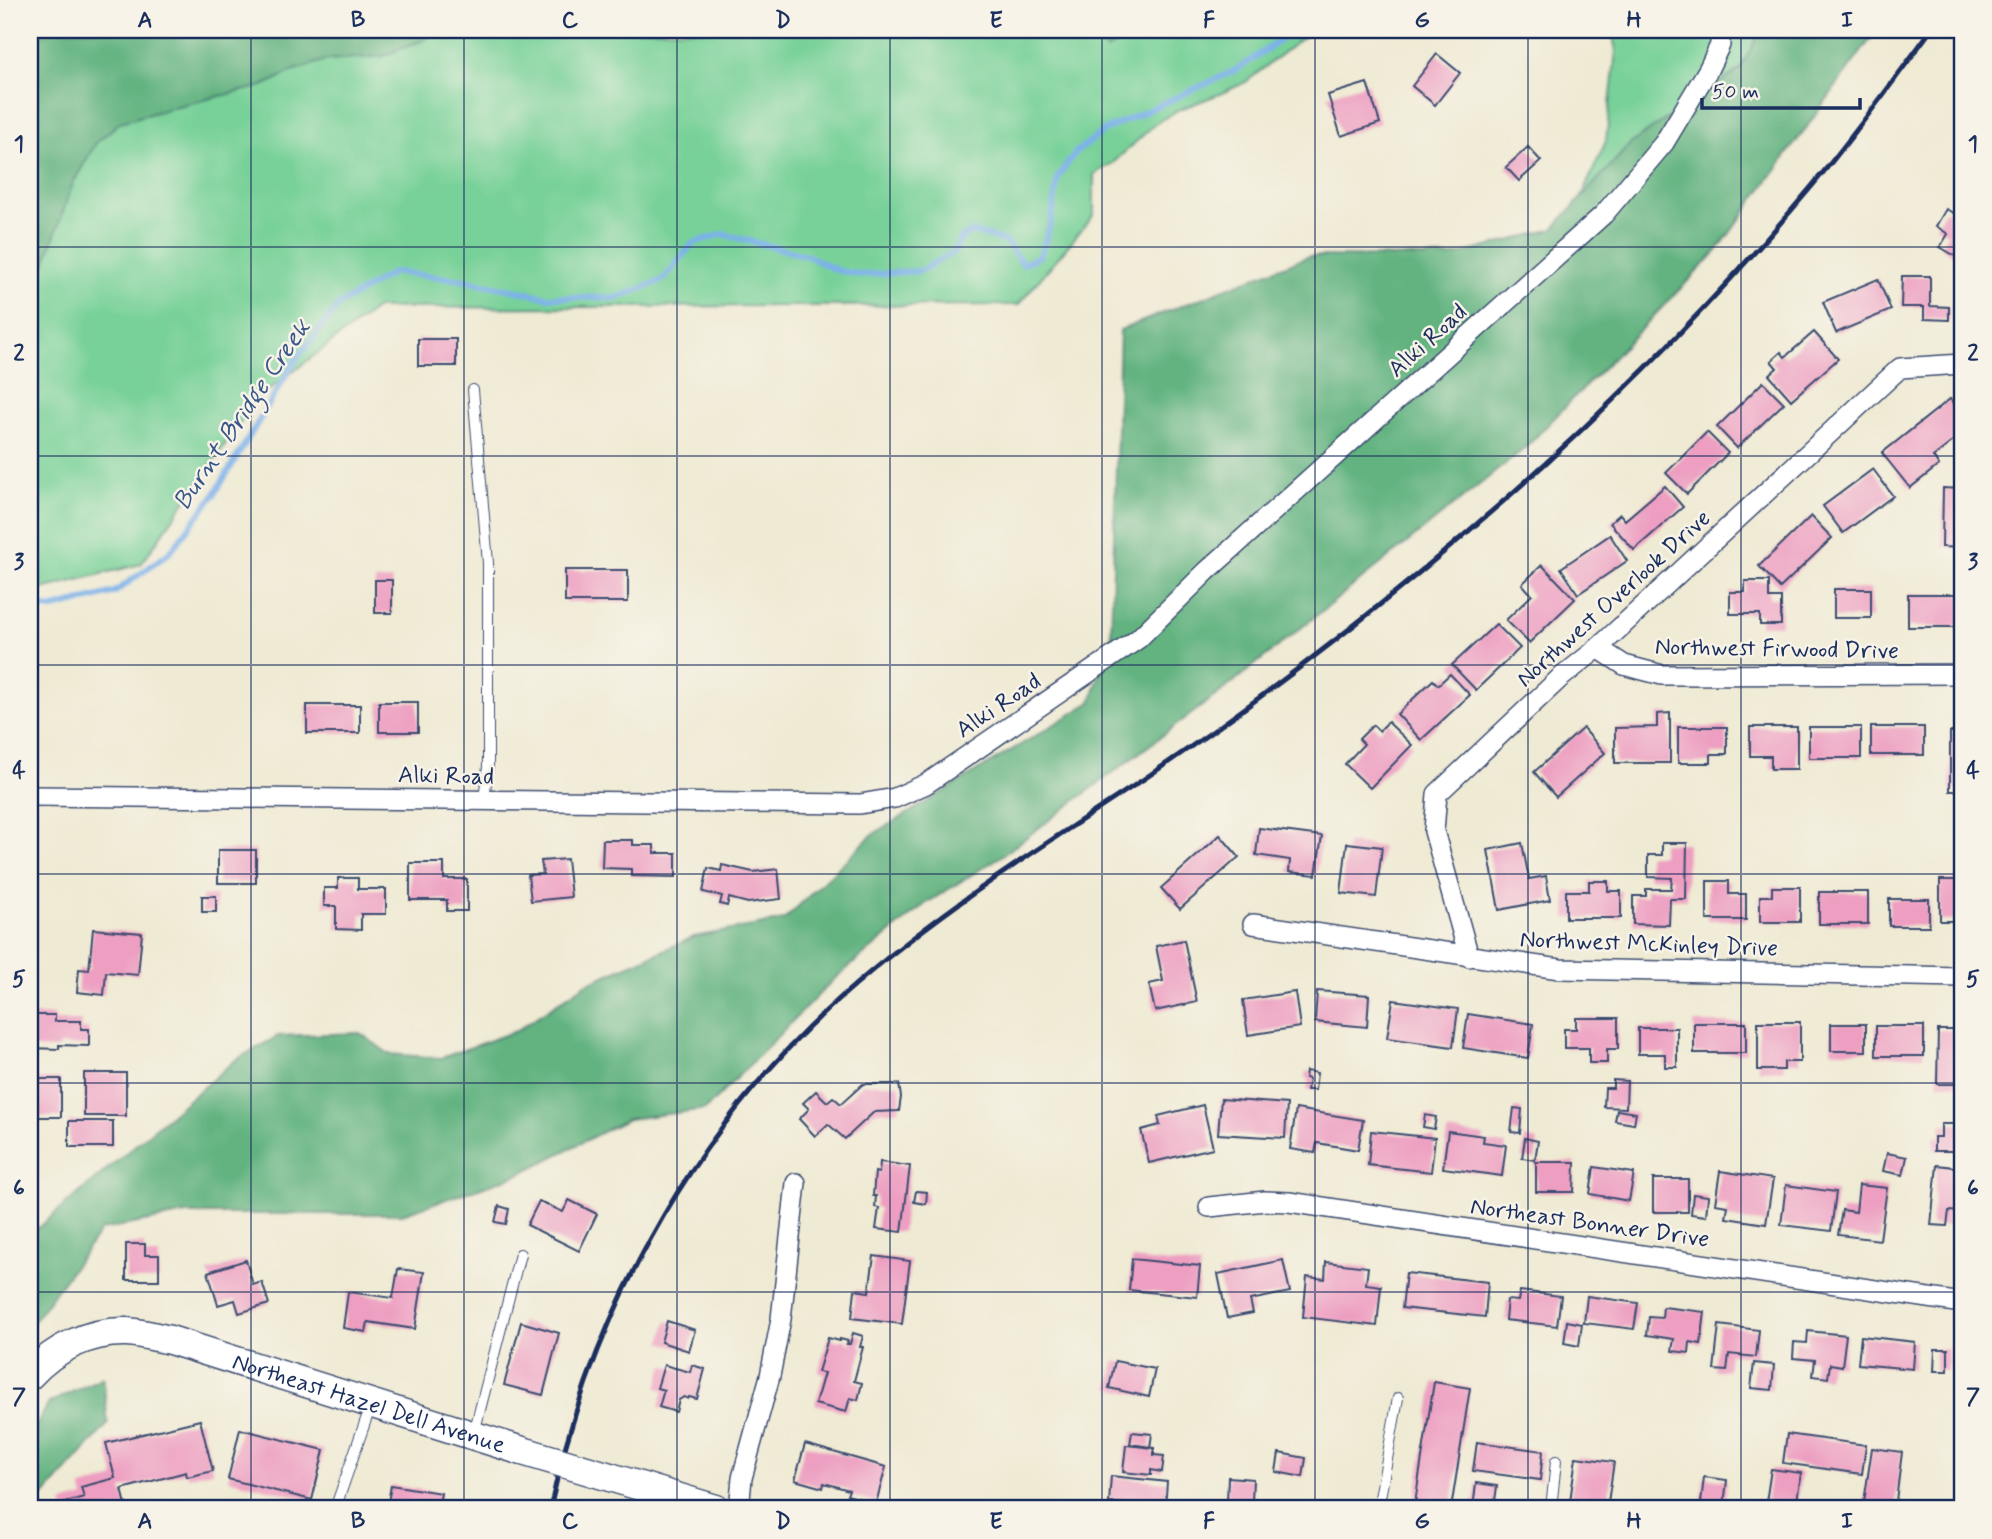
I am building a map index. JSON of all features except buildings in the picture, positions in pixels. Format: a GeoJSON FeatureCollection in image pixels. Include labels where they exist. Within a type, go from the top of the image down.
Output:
{"type":"FeatureCollection","features":[{"type":"Feature","properties":{"kind":"street","name":"Alki Road"},"geometry":{"type":"LineString","coordinates":[[30,796],[860,804],[895,798],[926,784],[1138,639],[1217,562],[1604,214],[1664,143],[1708,70],[1720,45],[1720,30]]}},
{"type":"Feature","properties":{"kind":"street","name":"Northwest Overlook Drive"},"geometry":{"type":"LineString","coordinates":[[1469,957],[1434,831],[1437,794],[1900,368],[1962,364]]}},
{"type":"Feature","properties":{"kind":"street","name":"Northwest Firwood Drive"},"geometry":{"type":"LineString","coordinates":[[1598,648],[1624,665],[1662,675],[1962,674]]}},
{"type":"Feature","properties":{"kind":"street","name":"Northwest McKinley Drive"},"geometry":{"type":"LineString","coordinates":[[1253,924],[1560,969],[1962,977]]}},
{"type":"Feature","properties":{"kind":"street"},"geometry":{"type":"LineString","coordinates":[[739,1509],[742,1478],[770,1376],[780,1319],[796,1183]]}},
{"type":"Feature","properties":{"kind":"street","name":"Northeast Bonner Drive"},"geometry":{"type":"LineString","coordinates":[[1209,1207],[1265,1201],[1289,1202],[1962,1303]]}},
{"type":"Feature","properties":{"kind":"street","name":"Northeast Hazel Dell Avenue"},"geometry":{"type":"LineString","coordinates":[[30,1375],[41,1363],[65,1346],[96,1334],[128,1332],[170,1340],[473,1436],[716,1509]]}},
{"type":"Feature","properties":{"kind":"lane"},"geometry":{"type":"LineString","coordinates":[[473,390],[488,563],[488,767],[484,800]]}},
{"type":"Feature","properties":{"kind":"lane"},"geometry":{"type":"LineString","coordinates":[[473,1436],[520,1254]]}},
{"type":"Feature","properties":{"kind":"lane"},"geometry":{"type":"LineString","coordinates":[[1378,1509],[1398,1398]]}},
{"type":"Feature","properties":{"kind":"lane"},"geometry":{"type":"LineString","coordinates":[[335,1509],[372,1404]]}},
{"type":"Feature","properties":{"kind":"lane"},"geometry":{"type":"LineString","coordinates":[[1551,1509],[1556,1461]]}},
{"type":"Feature","properties":{"kind":"green space"},"geometry":{"type":"Polygon","coordinates":[[[50,30],[1312,30],[1246,82],[1178,110],[1156,123],[1113,163],[1094,174],[1094,215],[1018,305],[377,308],[257,399],[141,564],[30,592],[30,43],[50,30]]]}},
{"type":"Feature","properties":{"kind":"green space"},"geometry":{"type":"Polygon","coordinates":[[[50,30],[435,30],[426,39],[383,56],[327,60],[295,70],[263,86],[120,122],[96,143],[73,183],[30,306],[30,43],[50,30]]]}},
{"type":"Feature","properties":{"kind":"green space"},"geometry":{"type":"Polygon","coordinates":[[[1079,30],[1138,30],[1107,50],[1079,30]]]}},
{"type":"Feature","properties":{"kind":"green space"},"geometry":{"type":"Polygon","coordinates":[[[1612,30],[1877,30],[1582,196],[1606,141],[1616,51],[1612,30]]]}},
{"type":"Feature","properties":{"kind":"green space"},"geometry":{"type":"Polygon","coordinates":[[[1761,30],[1877,30],[1716,252],[1525,448],[1226,688],[1000,857],[925,904],[832,981],[706,1109],[628,1119],[517,1175],[402,1214],[186,1214],[101,1230],[30,1326],[30,1235],[234,1061],[278,1036],[360,1033],[389,1054],[441,1058],[516,1031],[586,984],[694,937],[784,920],[872,835],[1091,702],[1111,638],[1120,330],[1309,256],[1450,257],[1553,229],[1631,143],[1740,69],[1761,30]]]}},
{"type":"Feature","properties":{"kind":"green space"},"geometry":{"type":"Polygon","coordinates":[[[103,1377],[108,1424],[30,1509],[30,1437],[49,1403],[103,1377]]]}},
{"type":"Feature","properties":{"kind":"waterway","name":"Burnt Bridge Creek"},"geometry":{"type":"LineString","coordinates":[[30,603],[50,609],[115,592],[169,553],[214,495],[295,361],[339,305],[394,272],[464,280],[547,297],[617,298],[663,280],[693,243],[723,234],[808,256],[836,270],[862,275],[920,271],[954,252],[962,237],[973,232],[1005,241],[1023,264],[1040,256],[1051,222],[1058,177],[1075,153],[1105,130],[1236,70],[1295,30]]}},
{"type":"Feature","properties":{"kind":"railway"},"geometry":{"type":"LineString","coordinates":[[550,1509],[568,1438],[591,1369],[619,1302],[651,1238],[688,1176],[730,1117],[777,1061],[828,1009],[901,947],[1018,862],[1172,760],[1274,687],[1372,611],[1513,493],[1618,395],[1766,240],[1843,148],[1931,30]]}}]}
